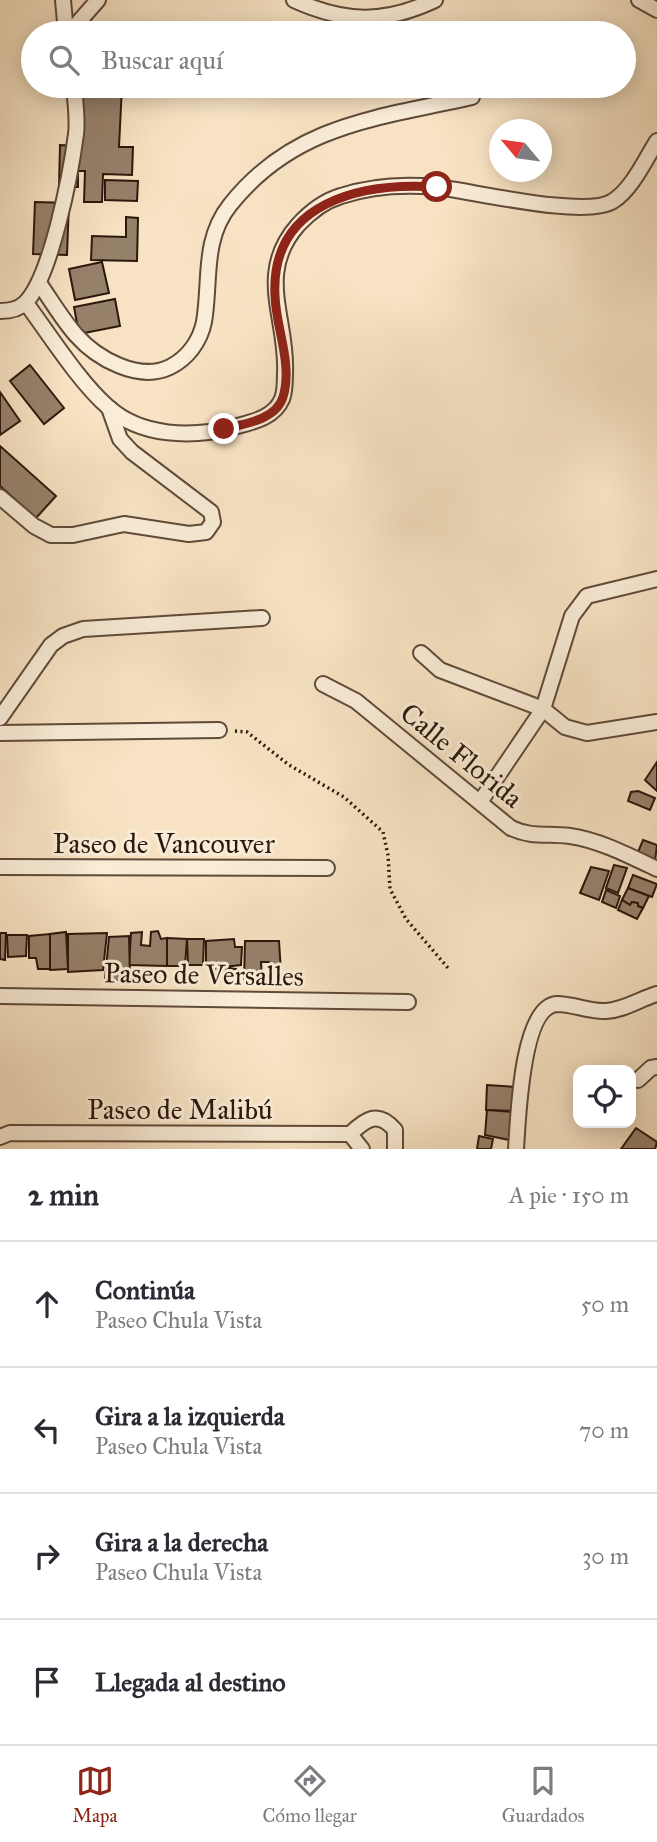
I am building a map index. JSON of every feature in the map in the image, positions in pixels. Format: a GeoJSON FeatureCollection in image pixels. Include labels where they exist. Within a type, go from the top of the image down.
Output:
{"type":"FeatureCollection","features":[{"type":"Feature","properties":{"kind":"street"},"geometry":{"type":"LineString","coordinates":[[63,0],[66,21]]}},
{"type":"Feature","properties":{"kind":"street"},"geometry":{"type":"LineString","coordinates":[[79,21],[98,0]]}},
{"type":"Feature","properties":{"kind":"street"},"geometry":{"type":"LineString","coordinates":[[294,0],[317,10],[364,19],[418,8],[435,0]]}},
{"type":"Feature","properties":{"kind":"street"},"geometry":{"type":"LineString","coordinates":[[639,0],[657,10]]}},
{"type":"Feature","properties":{"kind":"street"},"geometry":{"type":"LineString","coordinates":[[0,312],[18,308],[26,303],[39,283],[68,180],[76,131],[75,98]]}},
{"type":"Feature","properties":{"kind":"street"},"geometry":{"type":"LineString","coordinates":[[39,283],[76,335],[90,348],[110,361],[126,367],[144,372],[161,371],[180,362],[194,347],[204,323],[208,265],[217,225],[230,205],[276,160],[324,133],[353,122],[467,98]]}},
{"type":"Feature","properties":{"kind":"street"},"geometry":{"type":"LineString","coordinates":[[26,303],[80,375],[109,408],[139,426],[161,433],[224,429],[259,420],[273,412],[283,398],[286,362],[275,296],[276,273],[281,252],[292,233],[310,212],[339,196],[406,185],[559,205],[604,205],[625,191],[657,141]]}},
{"type":"Feature","properties":{"kind":"street"},"geometry":{"type":"LineString","coordinates":[[0,497],[34,526],[51,536],[74,535],[124,524],[189,534],[206,532],[213,522],[211,512],[132,452],[120,439],[109,408]]}},
{"type":"Feature","properties":{"kind":"street"},"geometry":{"type":"LineString","coordinates":[[480,802],[543,709],[572,616],[587,596],[657,579]]}},
{"type":"Feature","properties":{"kind":"street"},"geometry":{"type":"LineString","coordinates":[[0,718],[39,660],[51,645],[63,636],[83,629],[262,618]]}},
{"type":"Feature","properties":{"kind":"street"},"geometry":{"type":"LineString","coordinates":[[421,653],[440,670],[543,709],[565,727],[577,732],[587,733],[657,722]]}},
{"type":"Feature","properties":{"kind":"street","name":"Calle Florida"},"geometry":{"type":"LineString","coordinates":[[323,684],[356,701],[511,828],[525,834],[570,836],[657,869]]}},
{"type":"Feature","properties":{"kind":"street"},"geometry":{"type":"LineString","coordinates":[[0,733],[219,730]]}},
{"type":"Feature","properties":{"kind":"street","name":"Paseo de Vancouver"},"geometry":{"type":"LineString","coordinates":[[0,867],[327,868]]}},
{"type":"Feature","properties":{"kind":"street"},"geometry":{"type":"LineString","coordinates":[[516,1149],[522,1074],[539,1016],[556,1004],[604,1012],[621,1009],[657,994]]}},
{"type":"Feature","properties":{"kind":"street","name":"Paseo de Versalles"},"geometry":{"type":"LineString","coordinates":[[0,996],[408,1002]]}},
{"type":"Feature","properties":{"kind":"street"},"geometry":{"type":"LineString","coordinates":[[638,1080],[651,1068],[657,1067]]}},
{"type":"Feature","properties":{"kind":"street","name":"Paseo de Malibú"},"geometry":{"type":"LineString","coordinates":[[3,1133],[350,1134],[363,1122],[377,1118],[387,1121],[396,1130],[394,1148]]}},
{"type":"Feature","properties":{"kind":"street"},"geometry":{"type":"LineString","coordinates":[[350,1134],[362,1149]]}},
{"type":"Feature","properties":{"kind":"path"},"geometry":{"type":"LineString","coordinates":[[219,730],[247,732],[289,765],[344,797],[383,832],[388,855],[390,889],[406,919],[448,968]]}},
{"type":"Feature","properties":{"kind":"building"},"geometry":{"type":"Polygon","coordinates":[[[82,98],[121,98],[119,147],[133,147],[132,175],[103,174],[102,202],[84,202],[85,171],[78,171],[78,187],[59,187],[60,145],[80,146],[82,98]]]}},
{"type":"Feature","properties":{"kind":"building"},"geometry":{"type":"Polygon","coordinates":[[[105,180],[138,181],[137,201],[105,200],[105,180]]]}},
{"type":"Feature","properties":{"kind":"building"},"geometry":{"type":"Polygon","coordinates":[[[35,202],[69,203],[67,255],[33,254],[35,202]]]}},
{"type":"Feature","properties":{"kind":"building"},"geometry":{"type":"Polygon","coordinates":[[[126,217],[138,218],[137,261],[91,260],[92,236],[126,237],[126,217]]]}},
{"type":"Feature","properties":{"kind":"building"},"geometry":{"type":"Polygon","coordinates":[[[102,262],[109,293],[75,300],[69,269],[102,262]]]}},
{"type":"Feature","properties":{"kind":"building"},"geometry":{"type":"Polygon","coordinates":[[[115,299],[120,326],[79,334],[74,307],[115,299]]]}},
{"type":"Feature","properties":{"kind":"building"},"geometry":{"type":"Polygon","coordinates":[[[30,365],[64,408],[44,424],[10,381],[30,365]]]}},
{"type":"Feature","properties":{"kind":"building"},"geometry":{"type":"Polygon","coordinates":[[[0,392],[20,421],[0,435],[0,392]]]}},
{"type":"Feature","properties":{"kind":"building"},"geometry":{"type":"Polygon","coordinates":[[[0,446],[56,496],[36,518],[0,486],[0,446]]]}},
{"type":"Feature","properties":{"kind":"building"},"geometry":{"type":"Polygon","coordinates":[[[657,762],[657,791],[645,780],[657,762]]]}},
{"type":"Feature","properties":{"kind":"building"},"geometry":{"type":"Polygon","coordinates":[[[638,791],[655,798],[650,810],[628,801],[631,792],[638,791]]]}},
{"type":"Feature","properties":{"kind":"building"},"geometry":{"type":"Polygon","coordinates":[[[643,840],[657,845],[655,861],[638,852],[643,840]]]}},
{"type":"Feature","properties":{"kind":"building"},"geometry":{"type":"Polygon","coordinates":[[[614,865],[627,868],[618,893],[606,888],[614,865]]]}},
{"type":"Feature","properties":{"kind":"building"},"geometry":{"type":"Polygon","coordinates":[[[591,867],[609,871],[599,900],[580,893],[591,867]]]}},
{"type":"Feature","properties":{"kind":"building"},"geometry":{"type":"Polygon","coordinates":[[[633,875],[657,884],[652,897],[628,888],[633,875]]]}},
{"type":"Feature","properties":{"kind":"building"},"geometry":{"type":"Polygon","coordinates":[[[628,888],[649,896],[643,908],[638,906],[638,903],[632,902],[630,905],[622,900],[628,888]]]}},
{"type":"Feature","properties":{"kind":"building"},"geometry":{"type":"Polygon","coordinates":[[[606,890],[620,896],[616,908],[602,902],[606,890]]]}},
{"type":"Feature","properties":{"kind":"building"},"geometry":{"type":"Polygon","coordinates":[[[622,900],[630,905],[632,902],[638,903],[638,906],[643,908],[637,919],[618,910],[622,900]]]}},
{"type":"Feature","properties":{"kind":"building"},"geometry":{"type":"Polygon","coordinates":[[[158,931],[161,939],[167,938],[167,966],[129,965],[131,933],[142,932],[141,945],[150,946],[151,932],[158,931]]]}},
{"type":"Feature","properties":{"kind":"building"},"geometry":{"type":"Polygon","coordinates":[[[66,932],[68,969],[50,970],[50,934],[66,932]]]}},
{"type":"Feature","properties":{"kind":"building"},"geometry":{"type":"Polygon","coordinates":[[[0,933],[6,933],[5,960],[0,959],[0,933]]]}},
{"type":"Feature","properties":{"kind":"building"},"geometry":{"type":"Polygon","coordinates":[[[107,933],[103,970],[68,972],[68,934],[107,933]]]}},
{"type":"Feature","properties":{"kind":"building"},"geometry":{"type":"Polygon","coordinates":[[[50,934],[50,969],[38,969],[36,958],[29,958],[29,936],[50,934]]]}},
{"type":"Feature","properties":{"kind":"building"},"geometry":{"type":"Polygon","coordinates":[[[7,935],[27,935],[26,956],[8,957],[7,935]]]}},
{"type":"Feature","properties":{"kind":"building"},"geometry":{"type":"Polygon","coordinates":[[[129,936],[130,980],[105,980],[109,937],[129,936]]]}},
{"type":"Feature","properties":{"kind":"building"},"geometry":{"type":"Polygon","coordinates":[[[167,938],[187,939],[185,966],[167,966],[167,938]]]}},
{"type":"Feature","properties":{"kind":"building"},"geometry":{"type":"Polygon","coordinates":[[[187,939],[204,939],[203,965],[188,965],[187,939]]]}},
{"type":"Feature","properties":{"kind":"building"},"geometry":{"type":"Polygon","coordinates":[[[234,939],[235,947],[242,947],[241,965],[223,967],[236,969],[235,975],[216,972],[213,964],[206,962],[206,941],[234,939]]]}},
{"type":"Feature","properties":{"kind":"building"},"geometry":{"type":"Polygon","coordinates":[[[245,941],[279,941],[281,972],[270,972],[269,962],[261,962],[262,981],[244,982],[245,941]]]}},
{"type":"Feature","properties":{"kind":"building"},"geometry":{"type":"Polygon","coordinates":[[[487,1085],[517,1087],[516,1111],[486,1110],[487,1085]]]}},
{"type":"Feature","properties":{"kind":"building"},"geometry":{"type":"Polygon","coordinates":[[[487,1110],[512,1112],[509,1140],[485,1135],[487,1110]]]}},
{"type":"Feature","properties":{"kind":"building"},"geometry":{"type":"Polygon","coordinates":[[[636,1128],[657,1142],[655,1149],[621,1149],[636,1128]]]}},
{"type":"Feature","properties":{"kind":"building"},"geometry":{"type":"Polygon","coordinates":[[[479,1136],[493,1139],[491,1149],[477,1149],[479,1136]]]}},
{"type":"Feature","properties":{"kind":"route"},"geometry":{"type":"LineString","coordinates":[[224,429],[259,420],[273,412],[283,398],[286,362],[275,296],[276,273],[281,252],[292,233],[310,212],[339,196],[370,189],[406,185],[437,187]]}}]}
